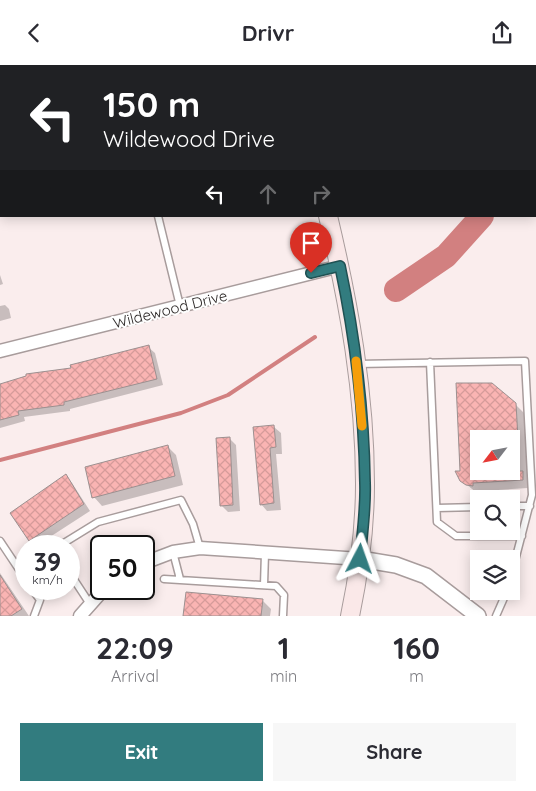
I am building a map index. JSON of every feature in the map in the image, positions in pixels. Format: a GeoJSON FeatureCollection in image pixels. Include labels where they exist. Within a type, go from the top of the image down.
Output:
{"type":"FeatureCollection","features":[{"type":"Feature","properties":{"kind":"main road"},"geometry":{"type":"LineString","coordinates":[[328,217],[354,339],[363,436],[365,485],[360,559],[350,616]]}},
{"type":"Feature","properties":{"kind":"street","name":"Wildewood Drive"},"geometry":{"type":"LineString","coordinates":[[0,351],[340,266]]}},
{"type":"Feature","properties":{"kind":"street"},"geometry":{"type":"LineString","coordinates":[[155,559],[173,552],[200,548],[360,559],[396,565],[426,576],[478,616]]}},
{"type":"Feature","properties":{"kind":"street"},"geometry":{"type":"LineString","coordinates":[[80,616],[93,600]]}},
{"type":"Feature","properties":{"kind":"lane"},"geometry":{"type":"LineString","coordinates":[[158,217],[180,306]]}},
{"type":"Feature","properties":{"kind":"lane"},"geometry":{"type":"LineString","coordinates":[[356,364],[525,361],[532,495],[518,550]]}},
{"type":"Feature","properties":{"kind":"lane"},"geometry":{"type":"LineString","coordinates":[[430,362],[437,522],[456,536],[522,536]]}},
{"type":"Feature","properties":{"kind":"lane"},"geometry":{"type":"LineString","coordinates":[[77,535],[98,522],[181,500],[194,524],[200,548]]}},
{"type":"Feature","properties":{"kind":"lane"},"geometry":{"type":"LineString","coordinates":[[520,506],[530,506]]}},
{"type":"Feature","properties":{"kind":"lane"},"geometry":{"type":"LineString","coordinates":[[436,508],[470,507]]}},
{"type":"Feature","properties":{"kind":"lane"},"geometry":{"type":"LineString","coordinates":[[0,541],[15,564]]}},
{"type":"Feature","properties":{"kind":"lane"},"geometry":{"type":"LineString","coordinates":[[173,552],[180,579]]}},
{"type":"Feature","properties":{"kind":"lane"},"geometry":{"type":"LineString","coordinates":[[264,585],[265,553]]}},
{"type":"Feature","properties":{"kind":"lane"},"geometry":{"type":"LineString","coordinates":[[164,579],[276,586],[284,595],[283,616]]}},
{"type":"Feature","properties":{"kind":"lane"},"geometry":{"type":"LineString","coordinates":[[80,588],[90,603]]}},
{"type":"Feature","properties":{"kind":"lane"},"geometry":{"type":"LineString","coordinates":[[34,616],[40,600]]}},
{"type":"Feature","properties":{"kind":"lane"},"geometry":{"type":"LineString","coordinates":[[496,616],[503,600]]}},
{"type":"Feature","properties":{"kind":"building"},"geometry":{"type":"Polygon","coordinates":[[[149,345],[157,379],[64,402],[64,405],[18,411],[19,415],[0,420],[0,384],[26,376],[26,374],[71,368],[70,365],[149,345]]]}},
{"type":"Feature","properties":{"kind":"building"},"geometry":{"type":"Polygon","coordinates":[[[456,383],[492,383],[516,403],[518,430],[470,430],[470,480],[520,480],[520,471],[523,471],[523,480],[473,483],[473,486],[466,485],[460,481],[455,471],[460,471],[456,383]]]}},
{"type":"Feature","properties":{"kind":"building"},"geometry":{"type":"Polygon","coordinates":[[[274,425],[276,447],[270,448],[274,503],[260,505],[253,427],[274,425]]]}},
{"type":"Feature","properties":{"kind":"building"},"geometry":{"type":"Polygon","coordinates":[[[230,437],[233,505],[220,506],[216,438],[230,437]]]}},
{"type":"Feature","properties":{"kind":"building"},"geometry":{"type":"Polygon","coordinates":[[[168,445],[175,476],[92,498],[85,467],[168,445]]]}},
{"type":"Feature","properties":{"kind":"building"},"geometry":{"type":"Polygon","coordinates":[[[66,474],[84,504],[38,535],[25,535],[10,513],[66,474]]]}},
{"type":"Feature","properties":{"kind":"building"},"geometry":{"type":"Polygon","coordinates":[[[0,575],[22,609],[11,616],[0,616],[0,575]]]}},
{"type":"Feature","properties":{"kind":"building"},"geometry":{"type":"Polygon","coordinates":[[[186,592],[263,599],[261,616],[183,616],[186,592]]]}},
{"type":"Feature","properties":{"kind":"waterway"},"geometry":{"type":"LineString","coordinates":[[396,290],[446,256],[481,217]]}},
{"type":"Feature","properties":{"kind":"waterway"},"geometry":{"type":"LineString","coordinates":[[0,460],[181,413],[228,395],[315,337]]}},
{"type":"Feature","properties":{"kind":"slow traffic"},"geometry":{"type":"LineString","coordinates":[[356,361],[362,426]]}},
{"type":"Feature","properties":{"kind":"route"},"geometry":{"type":"LineString","coordinates":[[311,273],[340,266],[354,339],[363,436],[365,485],[360,559]]}}]}
